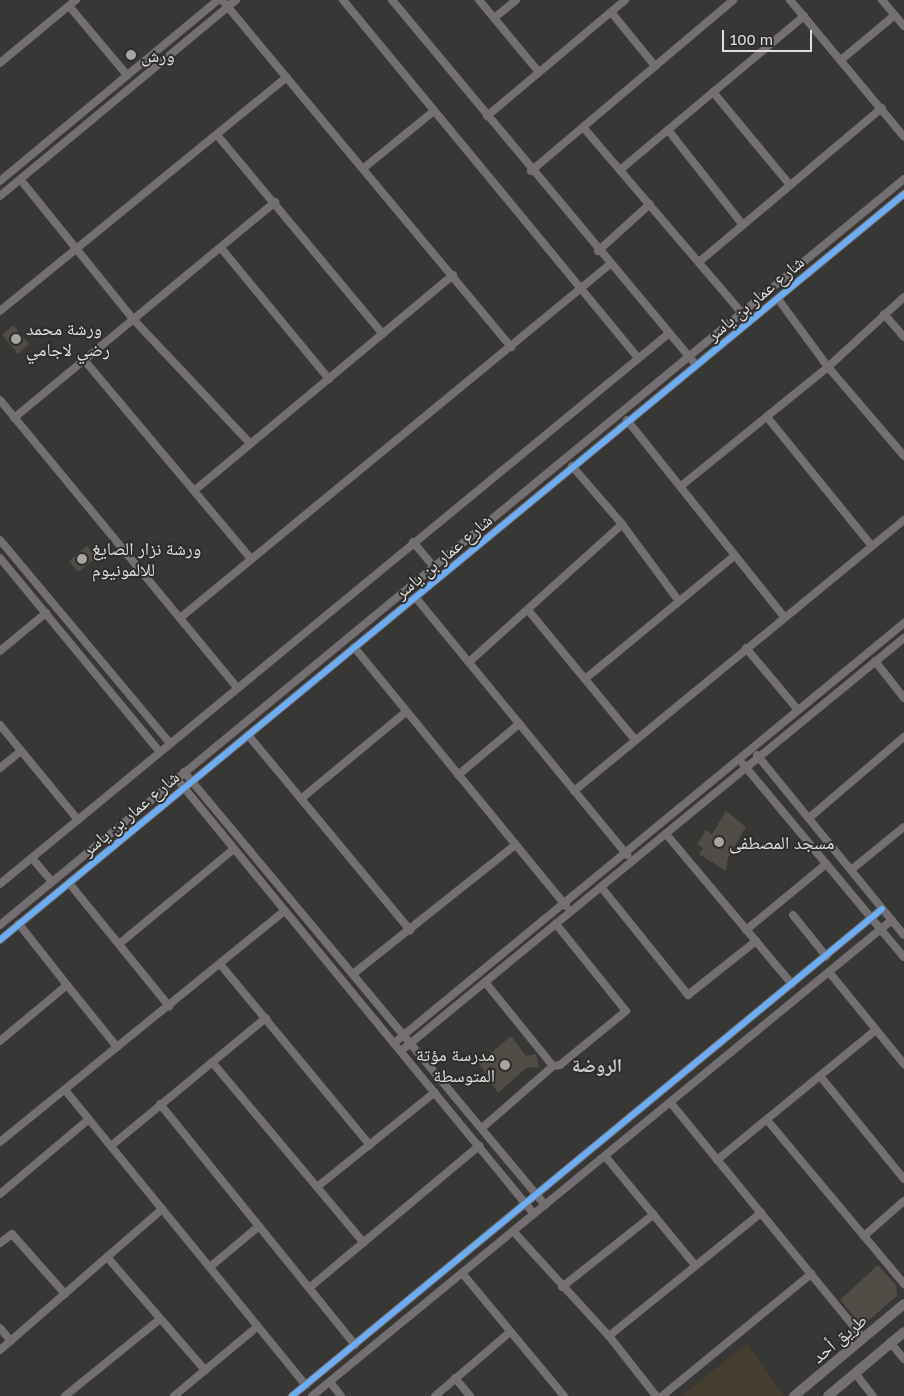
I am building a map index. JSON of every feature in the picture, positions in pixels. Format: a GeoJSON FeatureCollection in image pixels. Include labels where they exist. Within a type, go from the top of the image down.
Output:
{"type":"FeatureCollection","features":[{"type":"Feature","properties":{"kind":"main road","name":"طريق أحد"},"geometry":{"type":"LineString","coordinates":[[794,1396],[904,1304]]}},
{"type":"Feature","properties":{"kind":"main road","name":"طريق أحد"},"geometry":{"type":"LineString","coordinates":[[828,1396],[904,1332]]}},
{"type":"Feature","properties":{"kind":"street"},"geometry":{"type":"LineString","coordinates":[[0,63],[76,0]]}},
{"type":"Feature","properties":{"kind":"street"},"geometry":{"type":"LineString","coordinates":[[343,0],[638,358]]}},
{"type":"Feature","properties":{"kind":"street"},"geometry":{"type":"LineString","coordinates":[[405,0],[395,3],[667,335],[697,366]]}},
{"type":"Feature","properties":{"kind":"street"},"geometry":{"type":"LineString","coordinates":[[479,0],[538,71]]}},
{"type":"Feature","properties":{"kind":"street"},"geometry":{"type":"LineString","coordinates":[[494,18],[516,0]]}},
{"type":"Feature","properties":{"kind":"street"},"geometry":{"type":"LineString","coordinates":[[487,116],[538,71],[625,0]]}},
{"type":"Feature","properties":{"kind":"street"},"geometry":{"type":"LineString","coordinates":[[532,171],[733,0]]}},
{"type":"Feature","properties":{"kind":"street"},"geometry":{"type":"LineString","coordinates":[[790,0],[904,136]]}},
{"type":"Feature","properties":{"kind":"street"},"geometry":{"type":"LineString","coordinates":[[882,0],[904,26]]}},
{"type":"Feature","properties":{"kind":"street"},"geometry":{"type":"LineString","coordinates":[[0,181],[127,75],[226,1]]}},
{"type":"Feature","properties":{"kind":"street"},"geometry":{"type":"LineString","coordinates":[[226,1],[365,167],[511,347]]}},
{"type":"Feature","properties":{"kind":"street"},"geometry":{"type":"LineString","coordinates":[[0,196],[226,1]]}},
{"type":"Feature","properties":{"kind":"street"},"geometry":{"type":"LineString","coordinates":[[70,6],[127,75]]}},
{"type":"Feature","properties":{"kind":"street"},"geometry":{"type":"LineString","coordinates":[[610,12],[655,66]]}},
{"type":"Feature","properties":{"kind":"street"},"geometry":{"type":"LineString","coordinates":[[620,170],[804,16]]}},
{"type":"Feature","properties":{"kind":"street"},"geometry":{"type":"LineString","coordinates":[[840,60],[895,16]]}},
{"type":"Feature","properties":{"kind":"street"},"geometry":{"type":"LineString","coordinates":[[0,311],[74,248],[217,135],[287,76]]}},
{"type":"Feature","properties":{"kind":"street"},"geometry":{"type":"LineString","coordinates":[[713,92],[790,185]]}},
{"type":"Feature","properties":{"kind":"street"},"geometry":{"type":"LineString","coordinates":[[699,262],[882,108]]}},
{"type":"Feature","properties":{"kind":"street"},"geometry":{"type":"LineString","coordinates":[[365,167],[434,111]]}},
{"type":"Feature","properties":{"kind":"street"},"geometry":{"type":"LineString","coordinates":[[583,127],[742,313]]}},
{"type":"Feature","properties":{"kind":"street"},"geometry":{"type":"LineString","coordinates":[[668,130],[743,225]]}},
{"type":"Feature","properties":{"kind":"street"},"geometry":{"type":"LineString","coordinates":[[217,135],[275,202],[383,334]]}},
{"type":"Feature","properties":{"kind":"street"},"geometry":{"type":"LineString","coordinates":[[20,179],[74,248],[134,319],[250,443]]}},
{"type":"Feature","properties":{"kind":"street","name":"شارع عمار بن ياسر"},"geometry":{"type":"LineString","coordinates":[[0,925],[904,179]]}},
{"type":"Feature","properties":{"kind":"street","name":"شارع عمار بن ياسر"},"geometry":{"type":"LineString","coordinates":[[0,940],[191,781],[416,598],[627,420],[697,366],[904,194]]}},
{"type":"Feature","properties":{"kind":"street"},"geometry":{"type":"LineString","coordinates":[[14,418],[275,202]]}},
{"type":"Feature","properties":{"kind":"street"},"geometry":{"type":"LineString","coordinates":[[598,251],[650,204]]}},
{"type":"Feature","properties":{"kind":"street"},"geometry":{"type":"LineString","coordinates":[[221,248],[329,379]]}},
{"type":"Feature","properties":{"kind":"street"},"geometry":{"type":"LineString","coordinates":[[180,618],[610,265]]}},
{"type":"Feature","properties":{"kind":"street"},"geometry":{"type":"LineString","coordinates":[[195,490],[453,275]]}},
{"type":"Feature","properties":{"kind":"street"},"geometry":{"type":"LineString","coordinates":[[681,486],[828,367],[904,297]]}},
{"type":"Feature","properties":{"kind":"street"},"geometry":{"type":"LineString","coordinates":[[778,299],[828,367],[904,456]]}},
{"type":"Feature","properties":{"kind":"street"},"geometry":{"type":"LineString","coordinates":[[884,314],[904,337]]}},
{"type":"Feature","properties":{"kind":"street"},"geometry":{"type":"LineString","coordinates":[[0,884],[413,542],[667,335]]}},
{"type":"Feature","properties":{"kind":"street"},"geometry":{"type":"LineString","coordinates":[[85,361],[195,490],[250,559]]}},
{"type":"Feature","properties":{"kind":"street"},"geometry":{"type":"LineString","coordinates":[[0,400],[237,687]]}},
{"type":"Feature","properties":{"kind":"street"},"geometry":{"type":"LineString","coordinates":[[767,417],[872,546]]}},
{"type":"Feature","properties":{"kind":"street"},"geometry":{"type":"LineString","coordinates":[[627,420],[784,617]]}},
{"type":"Feature","properties":{"kind":"street"},"geometry":{"type":"LineString","coordinates":[[572,466],[622,524],[678,600]]}},
{"type":"Feature","properties":{"kind":"street"},"geometry":{"type":"LineString","coordinates":[[574,791],[904,520]]}},
{"type":"Feature","properties":{"kind":"street"},"geometry":{"type":"LineString","coordinates":[[469,662],[622,524]]}},
{"type":"Feature","properties":{"kind":"street"},"geometry":{"type":"LineString","coordinates":[[0,540],[170,743]]}},
{"type":"Feature","properties":{"kind":"street"},"geometry":{"type":"LineString","coordinates":[[413,542],[434,567]]}},
{"type":"Feature","properties":{"kind":"street"},"geometry":{"type":"LineString","coordinates":[[585,679],[678,600],[734,556]]}},
{"type":"Feature","properties":{"kind":"street"},"geometry":{"type":"LineString","coordinates":[[0,558],[160,752]]}},
{"type":"Feature","properties":{"kind":"street"},"geometry":{"type":"LineString","coordinates":[[416,598],[627,854]]}},
{"type":"Feature","properties":{"kind":"street"},"geometry":{"type":"LineString","coordinates":[[528,610],[635,740]]}},
{"type":"Feature","properties":{"kind":"street"},"geometry":{"type":"LineString","coordinates":[[0,651],[46,614]]}},
{"type":"Feature","properties":{"kind":"street"},"geometry":{"type":"LineString","coordinates":[[394,1043],[566,906],[739,758],[904,623]]}},
{"type":"Feature","properties":{"kind":"street"},"geometry":{"type":"LineString","coordinates":[[401,1051],[904,638]]}},
{"type":"Feature","properties":{"kind":"street"},"geometry":{"type":"LineString","coordinates":[[354,647],[566,906]]}},
{"type":"Feature","properties":{"kind":"street"},"geometry":{"type":"LineString","coordinates":[[746,648],[798,710]]}},
{"type":"Feature","properties":{"kind":"street"},"geometry":{"type":"LineString","coordinates":[[874,661],[904,698]]}},
{"type":"Feature","properties":{"kind":"street"},"geometry":{"type":"LineString","coordinates":[[302,798],[406,712]]}},
{"type":"Feature","properties":{"kind":"street"},"geometry":{"type":"LineString","coordinates":[[458,775],[519,724]]}},
{"type":"Feature","properties":{"kind":"street"},"geometry":{"type":"LineString","coordinates":[[0,725],[78,820]]}},
{"type":"Feature","properties":{"kind":"street"},"geometry":{"type":"LineString","coordinates":[[248,735],[410,930]]}},
{"type":"Feature","properties":{"kind":"street"},"geometry":{"type":"LineString","coordinates":[[809,818],[904,736]]}},
{"type":"Feature","properties":{"kind":"street"},"geometry":{"type":"LineString","coordinates":[[751,748],[904,935]]}},
{"type":"Feature","properties":{"kind":"street"},"geometry":{"type":"LineString","coordinates":[[0,768],[21,751]]}},
{"type":"Feature","properties":{"kind":"street"},"geometry":{"type":"LineString","coordinates":[[739,758],[904,957]]}},
{"type":"Feature","properties":{"kind":"street"},"geometry":{"type":"LineString","coordinates":[[184,772],[545,1205]]}},
{"type":"Feature","properties":{"kind":"street"},"geometry":{"type":"LineString","coordinates":[[177,779],[534,1214]]}},
{"type":"Feature","properties":{"kind":"street"},"geometry":{"type":"LineString","coordinates":[[851,870],[904,827]]}},
{"type":"Feature","properties":{"kind":"street"},"geometry":{"type":"LineString","coordinates":[[666,834],[792,984]]}},
{"type":"Feature","properties":{"kind":"street"},"geometry":{"type":"LineString","coordinates":[[353,974],[515,845]]}},
{"type":"Feature","properties":{"kind":"street"},"geometry":{"type":"LineString","coordinates":[[119,944],[234,849]]}},
{"type":"Feature","properties":{"kind":"street"},"geometry":{"type":"LineString","coordinates":[[32,858],[52,882]]}},
{"type":"Feature","properties":{"kind":"street"},"geometry":{"type":"LineString","coordinates":[[746,930],[826,864]]}},
{"type":"Feature","properties":{"kind":"street"},"geometry":{"type":"LineString","coordinates":[[69,883],[169,1006]]}},
{"type":"Feature","properties":{"kind":"street"},"geometry":{"type":"LineString","coordinates":[[601,887],[688,995],[756,941]]}},
{"type":"Feature","properties":{"kind":"street"},"geometry":{"type":"LineString","coordinates":[[292,1396],[882,909]]}},
{"type":"Feature","properties":{"kind":"street"},"geometry":{"type":"LineString","coordinates":[[0,1142],[285,910]]}},
{"type":"Feature","properties":{"kind":"street"},"geometry":{"type":"LineString","coordinates":[[793,915],[826,956]]}},
{"type":"Feature","properties":{"kind":"street"},"geometry":{"type":"LineString","coordinates":[[312,1396],[892,920]]}},
{"type":"Feature","properties":{"kind":"street"},"geometry":{"type":"LineString","coordinates":[[19,924],[117,1047]]}},
{"type":"Feature","properties":{"kind":"street"},"geometry":{"type":"LineString","coordinates":[[482,1128],[553,1066],[560,1066],[626,1011],[556,924]]}},
{"type":"Feature","properties":{"kind":"street"},"geometry":{"type":"LineString","coordinates":[[220,964],[370,1145]]}},
{"type":"Feature","properties":{"kind":"street"},"geometry":{"type":"LineString","coordinates":[[829,972],[904,1064]]}},
{"type":"Feature","properties":{"kind":"street"},"geometry":{"type":"LineString","coordinates":[[485,982],[553,1066]]}},
{"type":"Feature","properties":{"kind":"street"},"geometry":{"type":"LineString","coordinates":[[0,1041],[67,985]]}},
{"type":"Feature","properties":{"kind":"street"},"geometry":{"type":"LineString","coordinates":[[111,1146],[266,1018]]}},
{"type":"Feature","properties":{"kind":"street"},"geometry":{"type":"LineString","coordinates":[[717,1160],[876,1030]]}},
{"type":"Feature","properties":{"kind":"street"},"geometry":{"type":"LineString","coordinates":[[212,1062],[364,1244]]}},
{"type":"Feature","properties":{"kind":"street"},"geometry":{"type":"LineString","coordinates":[[820,1076],[904,1179]]}},
{"type":"Feature","properties":{"kind":"street"},"geometry":{"type":"LineString","coordinates":[[65,1090],[306,1385]]}},
{"type":"Feature","properties":{"kind":"street"},"geometry":{"type":"LineString","coordinates":[[317,1187],[434,1092]]}},
{"type":"Feature","properties":{"kind":"street"},"geometry":{"type":"LineString","coordinates":[[670,1102],[864,1338]]}},
{"type":"Feature","properties":{"kind":"street"},"geometry":{"type":"LineString","coordinates":[[160,1104],[355,1344]]}},
{"type":"Feature","properties":{"kind":"street"},"geometry":{"type":"LineString","coordinates":[[0,1194],[89,1119]]}},
{"type":"Feature","properties":{"kind":"street"},"geometry":{"type":"LineString","coordinates":[[766,1120],[904,1284]]}},
{"type":"Feature","properties":{"kind":"street"},"geometry":{"type":"LineString","coordinates":[[309,1288],[479,1146]]}},
{"type":"Feature","properties":{"kind":"street"},"geometry":{"type":"LineString","coordinates":[[605,1156],[696,1265]]}},
{"type":"Feature","properties":{"kind":"street"},"geometry":{"type":"LineString","coordinates":[[864,1236],[904,1201]]}},
{"type":"Feature","properties":{"kind":"street"},"geometry":{"type":"LineString","coordinates":[[0,1350],[162,1209]]}},
{"type":"Feature","properties":{"kind":"street"},"geometry":{"type":"LineString","coordinates":[[609,1336],[761,1213]]}},
{"type":"Feature","properties":{"kind":"street"},"geometry":{"type":"LineString","coordinates":[[562,1287],[654,1214]]}},
{"type":"Feature","properties":{"kind":"street"},"geometry":{"type":"LineString","coordinates":[[210,1267],[259,1226]]}},
{"type":"Feature","properties":{"kind":"street"},"geometry":{"type":"LineString","coordinates":[[513,1231],[562,1287],[609,1336],[656,1396]]}},
{"type":"Feature","properties":{"kind":"street"},"geometry":{"type":"LineString","coordinates":[[0,1243],[12,1234],[65,1294]]}},
{"type":"Feature","properties":{"kind":"street"},"geometry":{"type":"LineString","coordinates":[[107,1257],[205,1370]]}},
{"type":"Feature","properties":{"kind":"street"},"geometry":{"type":"LineString","coordinates":[[462,1274],[564,1396]]}},
{"type":"Feature","properties":{"kind":"street"},"geometry":{"type":"LineString","coordinates":[[662,1396],[811,1274]]}},
{"type":"Feature","properties":{"kind":"street"},"geometry":{"type":"LineString","coordinates":[[65,1396],[160,1318]]}},
{"type":"Feature","properties":{"kind":"street"},"geometry":{"type":"LineString","coordinates":[[174,1396],[258,1326]]}},
{"type":"Feature","properties":{"kind":"street"},"geometry":{"type":"LineString","coordinates":[[0,1328],[11,1341]]}},
{"type":"Feature","properties":{"kind":"street"},"geometry":{"type":"LineString","coordinates":[[435,1396],[510,1332]]}},
{"type":"Feature","properties":{"kind":"street"},"geometry":{"type":"LineString","coordinates":[[890,1342],[904,1359]]}},
{"type":"Feature","properties":{"kind":"street"},"geometry":{"type":"LineString","coordinates":[[855,1373],[873,1396]]}},
{"type":"Feature","properties":{"kind":"street"},"geometry":{"type":"LineString","coordinates":[[455,1378],[470,1396]]}},
{"type":"Feature","properties":{"kind":"street"},"geometry":{"type":"LineString","coordinates":[[330,1382],[341,1396]]}},
{"type":"Feature","properties":{"kind":"shaded area"},"geometry":{"type":"Polygon","coordinates":[[[747,1343],[784,1396],[682,1396],[686,1392],[747,1343]]]}},
{"type":"Feature","properties":{"kind":"building","name":"ورشة محمد رضي لاجامي"},"geometry":{"type":"Polygon","coordinates":[[[13,325],[29,344],[18,354],[2,335],[13,325]]]}},
{"type":"Feature","properties":{"kind":"building","name":"ورشة نزار الصايغ للالمونيوم"},"geometry":{"type":"Polygon","coordinates":[[[87,546],[96,558],[78,572],[69,561],[87,546]]]}},
{"type":"Feature","properties":{"kind":"building","name":"مسجد المصطفى"},"geometry":{"type":"Polygon","coordinates":[[[726,811],[746,827],[728,858],[726,871],[699,854],[703,848],[697,844],[706,830],[712,834],[726,811]]]}},
{"type":"Feature","properties":{"kind":"building","name":"مدرسة مؤتة المتوسطة"},"geometry":{"type":"Polygon","coordinates":[[[511,1036],[526,1056],[536,1054],[539,1067],[526,1068],[498,1093],[479,1063],[511,1036]]]}},
{"type":"Feature","properties":{"kind":"building"},"geometry":{"type":"Polygon","coordinates":[[[878,1265],[896,1285],[897,1296],[862,1326],[840,1300],[878,1265]]]}},
{"type":"Feature","properties":{"kind":"cycle path"},"geometry":{"type":"LineString","coordinates":[[0,940],[904,194]]}},
{"type":"Feature","properties":{"kind":"cycle path"},"geometry":{"type":"LineString","coordinates":[[292,1396],[882,909]]}},
{"type":"Feature","properties":{"kind":"place","name":"ورش"},"geometry":{"type":"Point","coordinates":[131,55]}},
{"type":"Feature","properties":{"kind":"place","name":"ورشة محمد رضي لاجامي"},"geometry":{"type":"Point","coordinates":[16,339]}},
{"type":"Feature","properties":{"kind":"place","name":"ورشة نزار الصايغ للالمونيوم"},"geometry":{"type":"Point","coordinates":[82,559]}},
{"type":"Feature","properties":{"kind":"place","name":"مسجد المصطفى"},"geometry":{"type":"Point","coordinates":[719,842]}},
{"type":"Feature","properties":{"kind":"place","name":"مدرسة مؤتة المتوسطة"},"geometry":{"type":"Point","coordinates":[505,1065]}},
{"type":"Feature","properties":{"kind":"district","name":"الروضة"},"geometry":{"type":"Point","coordinates":[597,1065]}}]}
